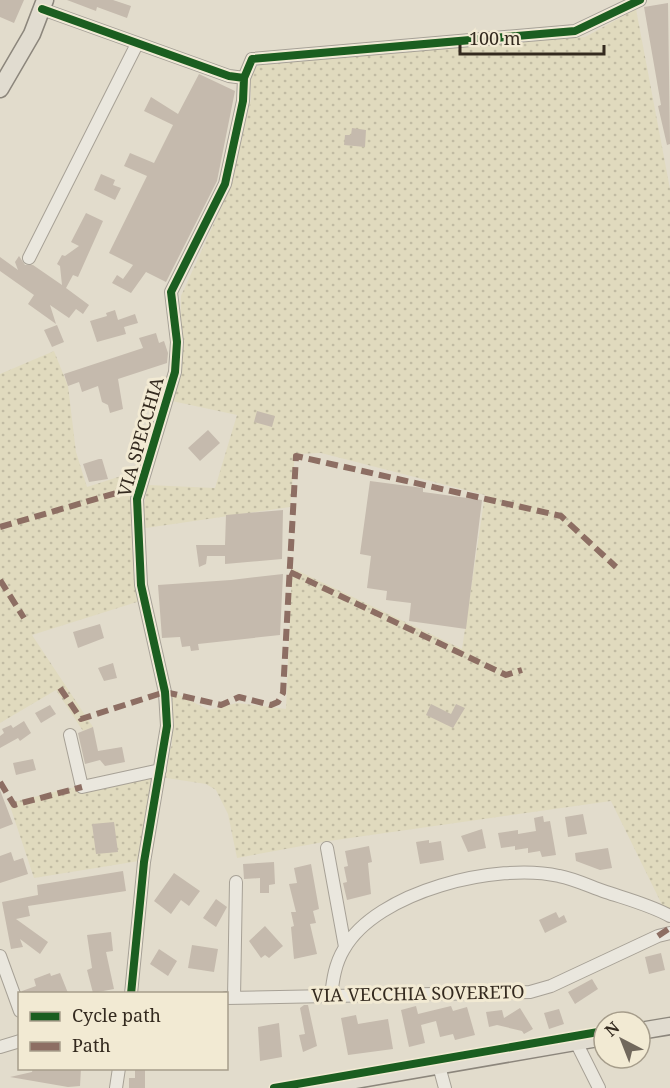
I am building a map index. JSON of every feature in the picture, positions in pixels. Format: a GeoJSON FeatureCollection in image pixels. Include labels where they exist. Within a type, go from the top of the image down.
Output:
{"type":"FeatureCollection","features":[{"type":"Feature","properties":{"kind":"main road"},"geometry":{"type":"LineString","coordinates":[[0,89],[32,34],[43,4]]}},
{"type":"Feature","properties":{"kind":"main road"},"geometry":{"type":"LineString","coordinates":[[652,1029],[670,1026]]}},
{"type":"Feature","properties":{"kind":"main road"},"geometry":{"type":"LineString","coordinates":[[309,1088],[592,1039]]}},
{"type":"Feature","properties":{"kind":"street"},"geometry":{"type":"LineString","coordinates":[[43,4],[137,44],[229,76],[244,78],[252,59],[575,31],[640,0]]}},
{"type":"Feature","properties":{"kind":"street"},"geometry":{"type":"LineString","coordinates":[[29,258],[137,44]]}},
{"type":"Feature","properties":{"kind":"street","name":"VIA SPECCHIA"},"geometry":{"type":"LineString","coordinates":[[131,992],[144,862],[162,794],[160,770],[167,726],[165,692],[141,585],[137,499],[175,372],[177,342],[171,292],[225,184],[239,123],[244,78]]}},
{"type":"Feature","properties":{"kind":"street"},"geometry":{"type":"LineString","coordinates":[[70,735],[82,787],[160,770]]}},
{"type":"Feature","properties":{"kind":"street"},"geometry":{"type":"LineString","coordinates":[[327,848],[345,947]]}},
{"type":"Feature","properties":{"kind":"street"},"geometry":{"type":"LineString","coordinates":[[331,996],[335,966],[345,947],[377,915],[416,895],[463,880],[505,874],[559,876],[670,916]]}},
{"type":"Feature","properties":{"kind":"street"},"geometry":{"type":"LineString","coordinates":[[230,998],[236,882]]}},
{"type":"Feature","properties":{"kind":"street","name":"VIA VECCHIA SOVERETO"},"geometry":{"type":"LineString","coordinates":[[230,998],[540,990],[658,936],[670,933]]}},
{"type":"Feature","properties":{"kind":"street"},"geometry":{"type":"LineString","coordinates":[[0,956],[18,1006]]}},
{"type":"Feature","properties":{"kind":"street"},"geometry":{"type":"LineString","coordinates":[[0,1047],[18,1042]]}},
{"type":"Feature","properties":{"kind":"street"},"geometry":{"type":"LineString","coordinates":[[576,1042],[599,1088]]}},
{"type":"Feature","properties":{"kind":"street"},"geometry":{"type":"LineString","coordinates":[[439,1066],[445,1088]]}},
{"type":"Feature","properties":{"kind":"street"},"geometry":{"type":"LineString","coordinates":[[116,1088],[119,1070]]}},
{"type":"Feature","properties":{"kind":"shaded area"},"geometry":{"type":"Polygon","coordinates":[[[636,9],[670,189],[670,921],[611,801],[329,841],[237,858],[228,814],[216,790],[206,784],[160,777],[172,745],[171,691],[209,710],[237,703],[286,709],[292,568],[462,649],[485,495],[321,453],[295,454],[290,507],[139,529],[148,485],[215,488],[237,415],[172,401],[180,377],[181,296],[230,188],[251,99],[251,71],[266,61],[585,37],[636,9]]]}},
{"type":"Feature","properties":{"kind":"shaded area"},"geometry":{"type":"Polygon","coordinates":[[[54,351],[68,386],[76,452],[87,487],[140,470],[140,601],[32,635],[93,727],[83,731],[56,690],[0,723],[0,374],[54,351]]]}},
{"type":"Feature","properties":{"kind":"shaded area"},"geometry":{"type":"Polygon","coordinates":[[[154,768],[139,861],[34,878],[9,803],[154,768]]]}},
{"type":"Feature","properties":{"kind":"building"},"geometry":{"type":"Polygon","coordinates":[[[0,0],[24,0],[14,23],[0,17],[0,0]]]}},
{"type":"Feature","properties":{"kind":"building"},"geometry":{"type":"Polygon","coordinates":[[[67,0],[113,0],[131,6],[127,18],[97,7],[96,11],[67,0]]]}},
{"type":"Feature","properties":{"kind":"building"},"geometry":{"type":"Polygon","coordinates":[[[668,3],[670,144],[667,145],[658,106],[661,105],[644,7],[668,3]]]}},
{"type":"Feature","properties":{"kind":"building"},"geometry":{"type":"Polygon","coordinates":[[[199,74],[235,91],[217,181],[166,282],[146,272],[131,293],[112,283],[117,275],[123,279],[133,265],[109,253],[147,176],[124,166],[130,153],[154,163],[173,125],[144,111],[151,97],[178,114],[199,74]]]}},
{"type":"Feature","properties":{"kind":"building"},"geometry":{"type":"Polygon","coordinates":[[[352,128],[366,130],[365,147],[344,145],[345,135],[351,135],[352,128]]]}},
{"type":"Feature","properties":{"kind":"building"},"geometry":{"type":"Polygon","coordinates":[[[101,174],[115,180],[113,185],[121,188],[115,200],[94,190],[101,174]]]}},
{"type":"Feature","properties":{"kind":"building"},"geometry":{"type":"Polygon","coordinates":[[[86,213],[103,221],[78,277],[73,275],[66,288],[89,305],[83,314],[76,309],[69,318],[50,305],[56,324],[28,304],[34,295],[0,271],[0,257],[18,270],[15,262],[19,256],[25,265],[33,265],[62,285],[60,266],[57,264],[62,255],[65,256],[79,246],[71,242],[86,213]]]}},
{"type":"Feature","properties":{"kind":"building"},"geometry":{"type":"Polygon","coordinates":[[[115,310],[118,320],[135,314],[138,323],[124,327],[126,334],[97,342],[90,321],[107,316],[106,313],[115,310]]]}},
{"type":"Feature","properties":{"kind":"building"},"geometry":{"type":"Polygon","coordinates":[[[57,325],[64,342],[52,347],[44,330],[57,325]]]}},
{"type":"Feature","properties":{"kind":"building"},"geometry":{"type":"Polygon","coordinates":[[[156,333],[159,343],[164,341],[168,353],[167,363],[118,379],[123,409],[110,413],[108,405],[102,402],[98,386],[82,392],[79,382],[68,386],[64,374],[143,348],[139,338],[156,333]]]}},
{"type":"Feature","properties":{"kind":"building"},"geometry":{"type":"Polygon","coordinates":[[[257,411],[275,416],[272,427],[254,422],[257,411]]]}},
{"type":"Feature","properties":{"kind":"building"},"geometry":{"type":"Polygon","coordinates":[[[208,430],[220,443],[200,461],[188,448],[208,430]]]}},
{"type":"Feature","properties":{"kind":"building"},"geometry":{"type":"Polygon","coordinates":[[[102,459],[108,479],[89,482],[83,464],[102,459]]]}},
{"type":"Feature","properties":{"kind":"building"},"geometry":{"type":"Polygon","coordinates":[[[370,481],[423,488],[423,492],[482,500],[466,629],[409,621],[411,603],[386,600],[387,591],[367,588],[371,556],[360,554],[370,481]]]}},
{"type":"Feature","properties":{"kind":"building"},"geometry":{"type":"Polygon","coordinates":[[[283,510],[282,559],[225,564],[225,556],[207,556],[206,564],[199,567],[196,545],[225,545],[226,515],[283,510]]]}},
{"type":"Feature","properties":{"kind":"building"},"geometry":{"type":"Polygon","coordinates":[[[283,574],[280,635],[198,644],[199,650],[191,651],[190,646],[182,647],[180,637],[162,638],[158,585],[283,574]]]}},
{"type":"Feature","properties":{"kind":"building"},"geometry":{"type":"Polygon","coordinates":[[[100,624],[104,638],[78,648],[73,632],[100,624]]]}},
{"type":"Feature","properties":{"kind":"building"},"geometry":{"type":"Polygon","coordinates":[[[113,663],[117,678],[104,681],[98,668],[113,663]]]}},
{"type":"Feature","properties":{"kind":"building"},"geometry":{"type":"Polygon","coordinates":[[[431,704],[451,714],[456,704],[465,708],[453,728],[426,715],[431,704]]]}},
{"type":"Feature","properties":{"kind":"building"},"geometry":{"type":"Polygon","coordinates":[[[50,705],[56,714],[41,723],[35,713],[50,705]]]}},
{"type":"Feature","properties":{"kind":"building"},"geometry":{"type":"Polygon","coordinates":[[[24,721],[31,733],[20,741],[18,738],[0,748],[0,736],[4,733],[2,729],[11,725],[13,728],[24,721]]]}},
{"type":"Feature","properties":{"kind":"building"},"geometry":{"type":"Polygon","coordinates":[[[93,727],[98,751],[122,747],[125,762],[105,766],[100,760],[85,764],[78,733],[93,727]]]}},
{"type":"Feature","properties":{"kind":"building"},"geometry":{"type":"Polygon","coordinates":[[[33,759],[36,770],[16,775],[13,763],[33,759]]]}},
{"type":"Feature","properties":{"kind":"building"},"geometry":{"type":"Polygon","coordinates":[[[0,790],[13,824],[0,829],[0,790]]]}},
{"type":"Feature","properties":{"kind":"building"},"geometry":{"type":"Polygon","coordinates":[[[583,814],[587,834],[568,837],[565,817],[583,814]]]}},
{"type":"Feature","properties":{"kind":"building"},"geometry":{"type":"Polygon","coordinates":[[[543,816],[544,822],[550,821],[556,855],[542,857],[540,851],[528,853],[528,848],[515,850],[515,846],[501,848],[498,833],[518,830],[518,834],[536,831],[534,818],[543,816]]]}},
{"type":"Feature","properties":{"kind":"building"},"geometry":{"type":"Polygon","coordinates":[[[114,822],[118,852],[96,854],[92,824],[114,822]]]}},
{"type":"Feature","properties":{"kind":"building"},"geometry":{"type":"Polygon","coordinates":[[[482,829],[486,848],[468,852],[461,836],[482,829]]]}},
{"type":"Feature","properties":{"kind":"building"},"geometry":{"type":"Polygon","coordinates":[[[429,840],[429,843],[441,841],[444,860],[420,864],[416,842],[429,840]]]}},
{"type":"Feature","properties":{"kind":"building"},"geometry":{"type":"Polygon","coordinates":[[[369,846],[372,862],[368,863],[371,894],[347,900],[343,883],[347,882],[344,867],[348,866],[345,851],[369,846]]]}},
{"type":"Feature","properties":{"kind":"building"},"geometry":{"type":"Polygon","coordinates":[[[608,848],[612,868],[600,870],[576,861],[575,853],[608,848]]]}},
{"type":"Feature","properties":{"kind":"building"},"geometry":{"type":"Polygon","coordinates":[[[11,852],[14,861],[23,858],[28,874],[0,883],[0,856],[11,852]]]}},
{"type":"Feature","properties":{"kind":"building"},"geometry":{"type":"Polygon","coordinates":[[[274,862],[275,884],[269,885],[269,893],[260,893],[260,878],[244,879],[243,864],[274,862]]]}},
{"type":"Feature","properties":{"kind":"building"},"geometry":{"type":"Polygon","coordinates":[[[311,864],[319,909],[313,911],[316,923],[310,924],[317,954],[294,959],[291,927],[294,926],[291,912],[296,912],[289,884],[297,883],[294,868],[311,864]]]}},
{"type":"Feature","properties":{"kind":"building"},"geometry":{"type":"Polygon","coordinates":[[[123,871],[126,891],[28,906],[30,916],[16,919],[48,942],[40,954],[20,939],[23,947],[11,949],[2,902],[38,895],[37,885],[123,871]]]}},
{"type":"Feature","properties":{"kind":"building"},"geometry":{"type":"Polygon","coordinates":[[[174,873],[200,891],[189,906],[181,900],[171,914],[154,901],[174,873]]]}},
{"type":"Feature","properties":{"kind":"building"},"geometry":{"type":"Polygon","coordinates":[[[216,899],[227,907],[216,927],[203,918],[216,899]]]}},
{"type":"Feature","properties":{"kind":"building"},"geometry":{"type":"Polygon","coordinates":[[[556,912],[559,918],[564,915],[567,922],[545,933],[539,920],[556,912]]]}},
{"type":"Feature","properties":{"kind":"building"},"geometry":{"type":"Polygon","coordinates":[[[265,926],[283,946],[269,958],[265,955],[261,958],[249,941],[265,926]]]}},
{"type":"Feature","properties":{"kind":"building"},"geometry":{"type":"Polygon","coordinates":[[[111,932],[113,951],[106,952],[114,989],[93,992],[87,970],[92,968],[87,935],[111,932]]]}},
{"type":"Feature","properties":{"kind":"building"},"geometry":{"type":"Polygon","coordinates":[[[192,945],[218,949],[214,972],[188,968],[192,945]]]}},
{"type":"Feature","properties":{"kind":"building"},"geometry":{"type":"Polygon","coordinates":[[[159,949],[177,961],[168,976],[150,964],[159,949]]]}},
{"type":"Feature","properties":{"kind":"building"},"geometry":{"type":"Polygon","coordinates":[[[661,953],[665,970],[649,974],[645,957],[661,953]]]}},
{"type":"Feature","properties":{"kind":"building"},"geometry":{"type":"Polygon","coordinates":[[[50,973],[51,976],[60,973],[68,992],[22,992],[36,986],[34,979],[50,973]]]}},
{"type":"Feature","properties":{"kind":"building"},"geometry":{"type":"Polygon","coordinates":[[[592,979],[598,989],[575,1004],[568,992],[592,979]]]}},
{"type":"Feature","properties":{"kind":"building"},"geometry":{"type":"Polygon","coordinates":[[[308,1005],[317,1046],[303,1052],[299,1035],[305,1034],[300,1008],[308,1005]]]}},
{"type":"Feature","properties":{"kind":"building"},"geometry":{"type":"Polygon","coordinates":[[[416,1006],[418,1014],[451,1006],[453,1011],[467,1007],[475,1035],[455,1040],[453,1034],[440,1037],[436,1021],[421,1025],[425,1043],[409,1047],[401,1010],[416,1006]]]}},
{"type":"Feature","properties":{"kind":"building"},"geometry":{"type":"Polygon","coordinates":[[[520,1008],[533,1029],[524,1034],[522,1031],[497,1025],[489,1027],[486,1012],[502,1010],[504,1018],[520,1008]]]}},
{"type":"Feature","properties":{"kind":"building"},"geometry":{"type":"Polygon","coordinates":[[[559,1009],[564,1024],[549,1029],[544,1013],[559,1009]]]}},
{"type":"Feature","properties":{"kind":"building"},"geometry":{"type":"Polygon","coordinates":[[[356,1015],[358,1024],[388,1019],[393,1049],[348,1055],[341,1018],[356,1015]]]}},
{"type":"Feature","properties":{"kind":"building"},"geometry":{"type":"Polygon","coordinates":[[[279,1023],[282,1057],[260,1061],[258,1027],[279,1023]]]}},
{"type":"Feature","properties":{"kind":"building"},"geometry":{"type":"Polygon","coordinates":[[[32,1070],[81,1070],[80,1086],[68,1087],[10,1077],[32,1070]]]}},
{"type":"Feature","properties":{"kind":"building"},"geometry":{"type":"Polygon","coordinates":[[[135,1070],[145,1070],[145,1088],[129,1088],[129,1078],[135,1078],[135,1070]]]}},
{"type":"Feature","properties":{"kind":"marked path"},"geometry":{"type":"LineString","coordinates":[[60,688],[81,719],[165,692],[221,705],[239,697],[271,705],[278,702],[283,693],[296,456],[561,516],[616,567]]}},
{"type":"Feature","properties":{"kind":"marked path"},"geometry":{"type":"LineString","coordinates":[[0,527],[140,486]]}},
{"type":"Feature","properties":{"kind":"marked path"},"geometry":{"type":"LineString","coordinates":[[290,572],[506,675],[522,670]]}},
{"type":"Feature","properties":{"kind":"marked path"},"geometry":{"type":"LineString","coordinates":[[0,580],[24,618]]}},
{"type":"Feature","properties":{"kind":"marked path"},"geometry":{"type":"LineString","coordinates":[[0,782],[14,805],[82,787]]}},
{"type":"Feature","properties":{"kind":"marked path"},"geometry":{"type":"LineString","coordinates":[[658,936],[670,928]]}},
{"type":"Feature","properties":{"kind":"cycle path"},"geometry":{"type":"LineString","coordinates":[[42,9],[229,76],[244,78],[252,59],[575,31],[640,0]]}},
{"type":"Feature","properties":{"kind":"cycle path"},"geometry":{"type":"LineString","coordinates":[[131,992],[144,862],[167,726],[165,692],[141,585],[137,499],[175,372],[177,342],[171,292],[225,184],[243,101],[244,78]]}},
{"type":"Feature","properties":{"kind":"cycle path"},"geometry":{"type":"LineString","coordinates":[[274,1088],[592,1033]]}}]}
